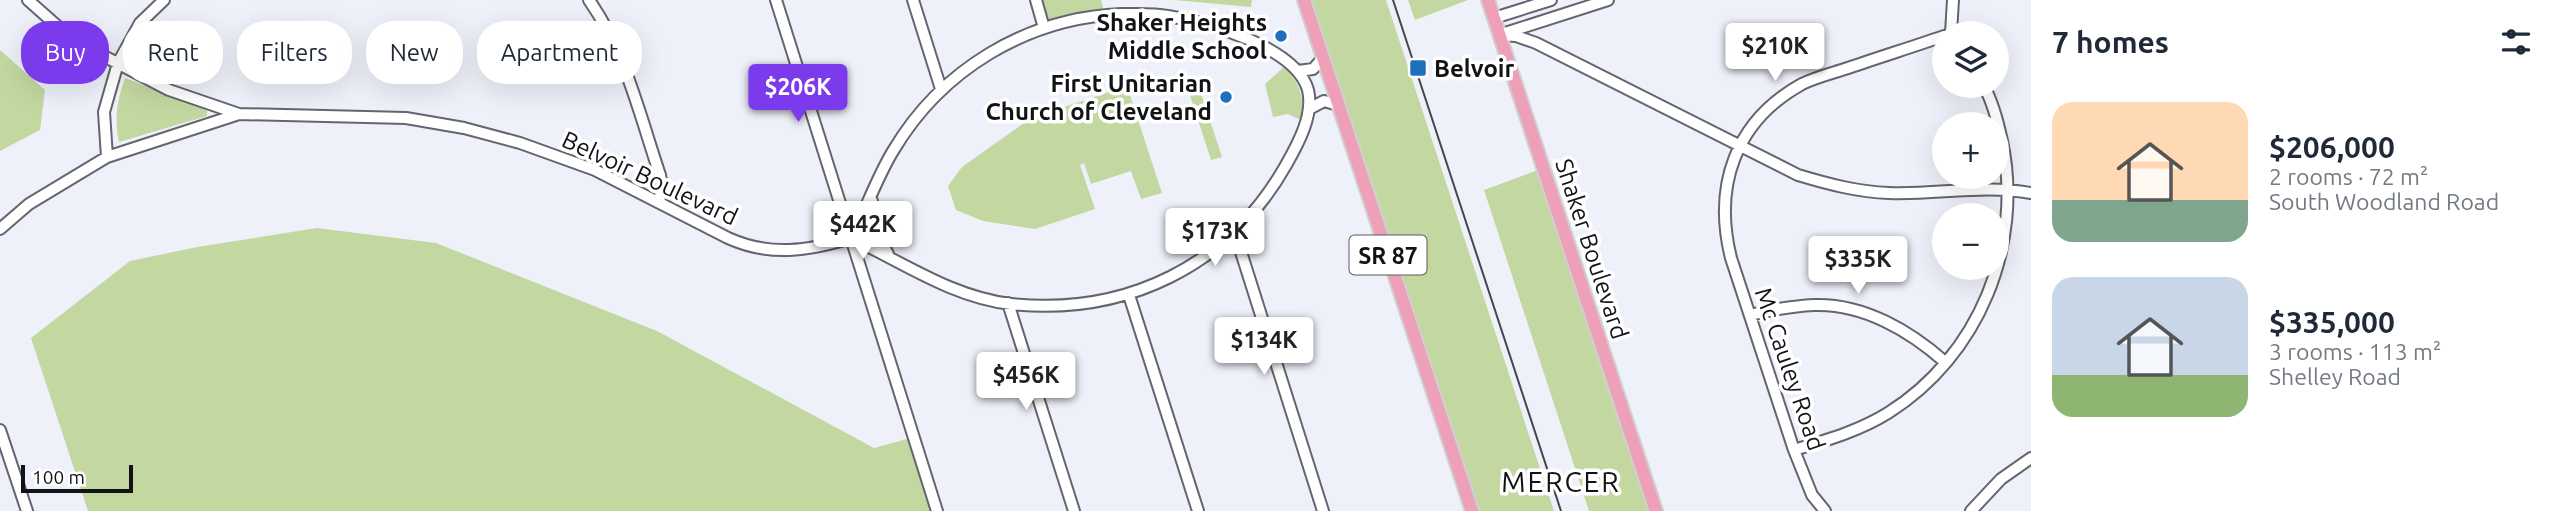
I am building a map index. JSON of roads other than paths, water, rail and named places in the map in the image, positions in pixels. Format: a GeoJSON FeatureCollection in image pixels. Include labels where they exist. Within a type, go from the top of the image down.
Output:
{"type":"FeatureCollection","features":[{"type":"Feature","properties":{"kind":"main road","name":"SR 87"},"geometry":{"type":"LineString","coordinates":[[1304,0],[1472,511]]}},
{"type":"Feature","properties":{"kind":"main road","name":"Shaker Boulevard"},"geometry":{"type":"LineString","coordinates":[[1488,0],[1656,511]]}},
{"type":"Feature","properties":{"kind":"street"},"geometry":{"type":"LineString","coordinates":[[28,0],[74,40],[169,90],[239,114]]}},
{"type":"Feature","properties":{"kind":"street"},"geometry":{"type":"LineString","coordinates":[[107,157],[104,112],[118,63],[141,23],[164,0]]}},
{"type":"Feature","properties":{"kind":"street"},"geometry":{"type":"LineString","coordinates":[[589,0],[602,18],[620,57],[660,175],[662,186],[659,202]]}},
{"type":"Feature","properties":{"kind":"street"},"geometry":{"type":"LineString","coordinates":[[776,0],[937,511]]}},
{"type":"Feature","properties":{"kind":"street"},"geometry":{"type":"LineString","coordinates":[[913,0],[941,89]]}},
{"type":"Feature","properties":{"kind":"street"},"geometry":{"type":"LineString","coordinates":[[1035,0],[1044,27]]}},
{"type":"Feature","properties":{"kind":"street"},"geometry":{"type":"LineString","coordinates":[[1494,18],[1551,0]]}},
{"type":"Feature","properties":{"kind":"street"},"geometry":{"type":"LineString","coordinates":[[1499,35],[1608,0]]}},
{"type":"Feature","properties":{"kind":"street"},"geometry":{"type":"LineString","coordinates":[[1952,21],[1953,0]]}},
{"type":"Feature","properties":{"kind":"street"},"geometry":{"type":"LineString","coordinates":[[1526,8],[1522,18],[1531,25]]}},
{"type":"Feature","properties":{"kind":"street"},"geometry":{"type":"LineString","coordinates":[[1105,15],[1168,16],[1230,32],[1272,52],[1298,71],[1307,90],[1309,109],[1298,142],[1255,211],[1235,233],[1187,268],[1129,295],[1064,306],[1008,303],[969,294],[935,282],[851,238],[893,151],[941,89],[986,55],[1044,27],[1105,15]]}},
{"type":"Feature","properties":{"kind":"street"},"geometry":{"type":"LineString","coordinates":[[1499,35],[1516,36],[1536,43],[1798,175],[1840,187],[1888,193],[2009,189],[2031,192]]}},
{"type":"Feature","properties":{"kind":"street","name":"Mc Cauley Road"},"geometry":{"type":"LineString","coordinates":[[1825,511],[1812,495],[1794,450],[1726,237],[1724,201],[1727,175],[1756,122],[1776,101],[1804,83],[1932,40]]}},
{"type":"Feature","properties":{"kind":"street"},"geometry":{"type":"LineString","coordinates":[[1298,71],[1313,69],[1323,58]]}},
{"type":"Feature","properties":{"kind":"street"},"geometry":{"type":"LineString","coordinates":[[1309,109],[1324,101],[1338,105]]}},
{"type":"Feature","properties":{"kind":"street","name":"Belvoir Boulevard"},"geometry":{"type":"LineString","coordinates":[[0,229],[29,204],[107,157],[239,114],[406,118],[464,128],[520,143],[595,170],[728,238],[761,249],[807,250],[851,238]]}},
{"type":"Feature","properties":{"kind":"street"},"geometry":{"type":"LineString","coordinates":[[1794,450],[1857,430],[1889,412],[1930,379],[1975,322],[1993,284],[2004,241],[2009,189]]}},
{"type":"Feature","properties":{"kind":"street"},"geometry":{"type":"LineString","coordinates":[[872,198],[873,226],[889,256]]}},
{"type":"Feature","properties":{"kind":"street"},"geometry":{"type":"LineString","coordinates":[[1235,233],[1323,511]]}},
{"type":"Feature","properties":{"kind":"street"},"geometry":{"type":"LineString","coordinates":[[1129,295],[1198,511]]}},
{"type":"Feature","properties":{"kind":"street"},"geometry":{"type":"LineString","coordinates":[[1008,303],[1074,511]]}},
{"type":"Feature","properties":{"kind":"street"},"geometry":{"type":"LineString","coordinates":[[1750,315],[1816,305],[1843,308],[1900,328],[1926,345],[1944,362]]}},
{"type":"Feature","properties":{"kind":"street"},"geometry":{"type":"LineString","coordinates":[[0,430],[27,511]]}},
{"type":"Feature","properties":{"kind":"street"},"geometry":{"type":"LineString","coordinates":[[1971,511],[2001,479],[2031,458]]}},
{"type":"Feature","properties":{"kind":"tram line"},"geometry":{"type":"LineString","coordinates":[[1393,0],[1561,511]]}},
{"type":"Feature","properties":{"kind":"place","name":"Shaker Heights Middle School"},"geometry":{"type":"Point","coordinates":[1281,36]}},
{"type":"Feature","properties":{"kind":"place","name":"Belvoir"},"geometry":{"type":"Point","coordinates":[1418,68]}},
{"type":"Feature","properties":{"kind":"place","name":"First Unitarian Church of Cleveland"},"geometry":{"type":"Point","coordinates":[1226,97]}},
{"type":"Feature","properties":{"kind":"district","name":"MERCER"},"geometry":{"type":"Point","coordinates":[1561,481]}}]}
